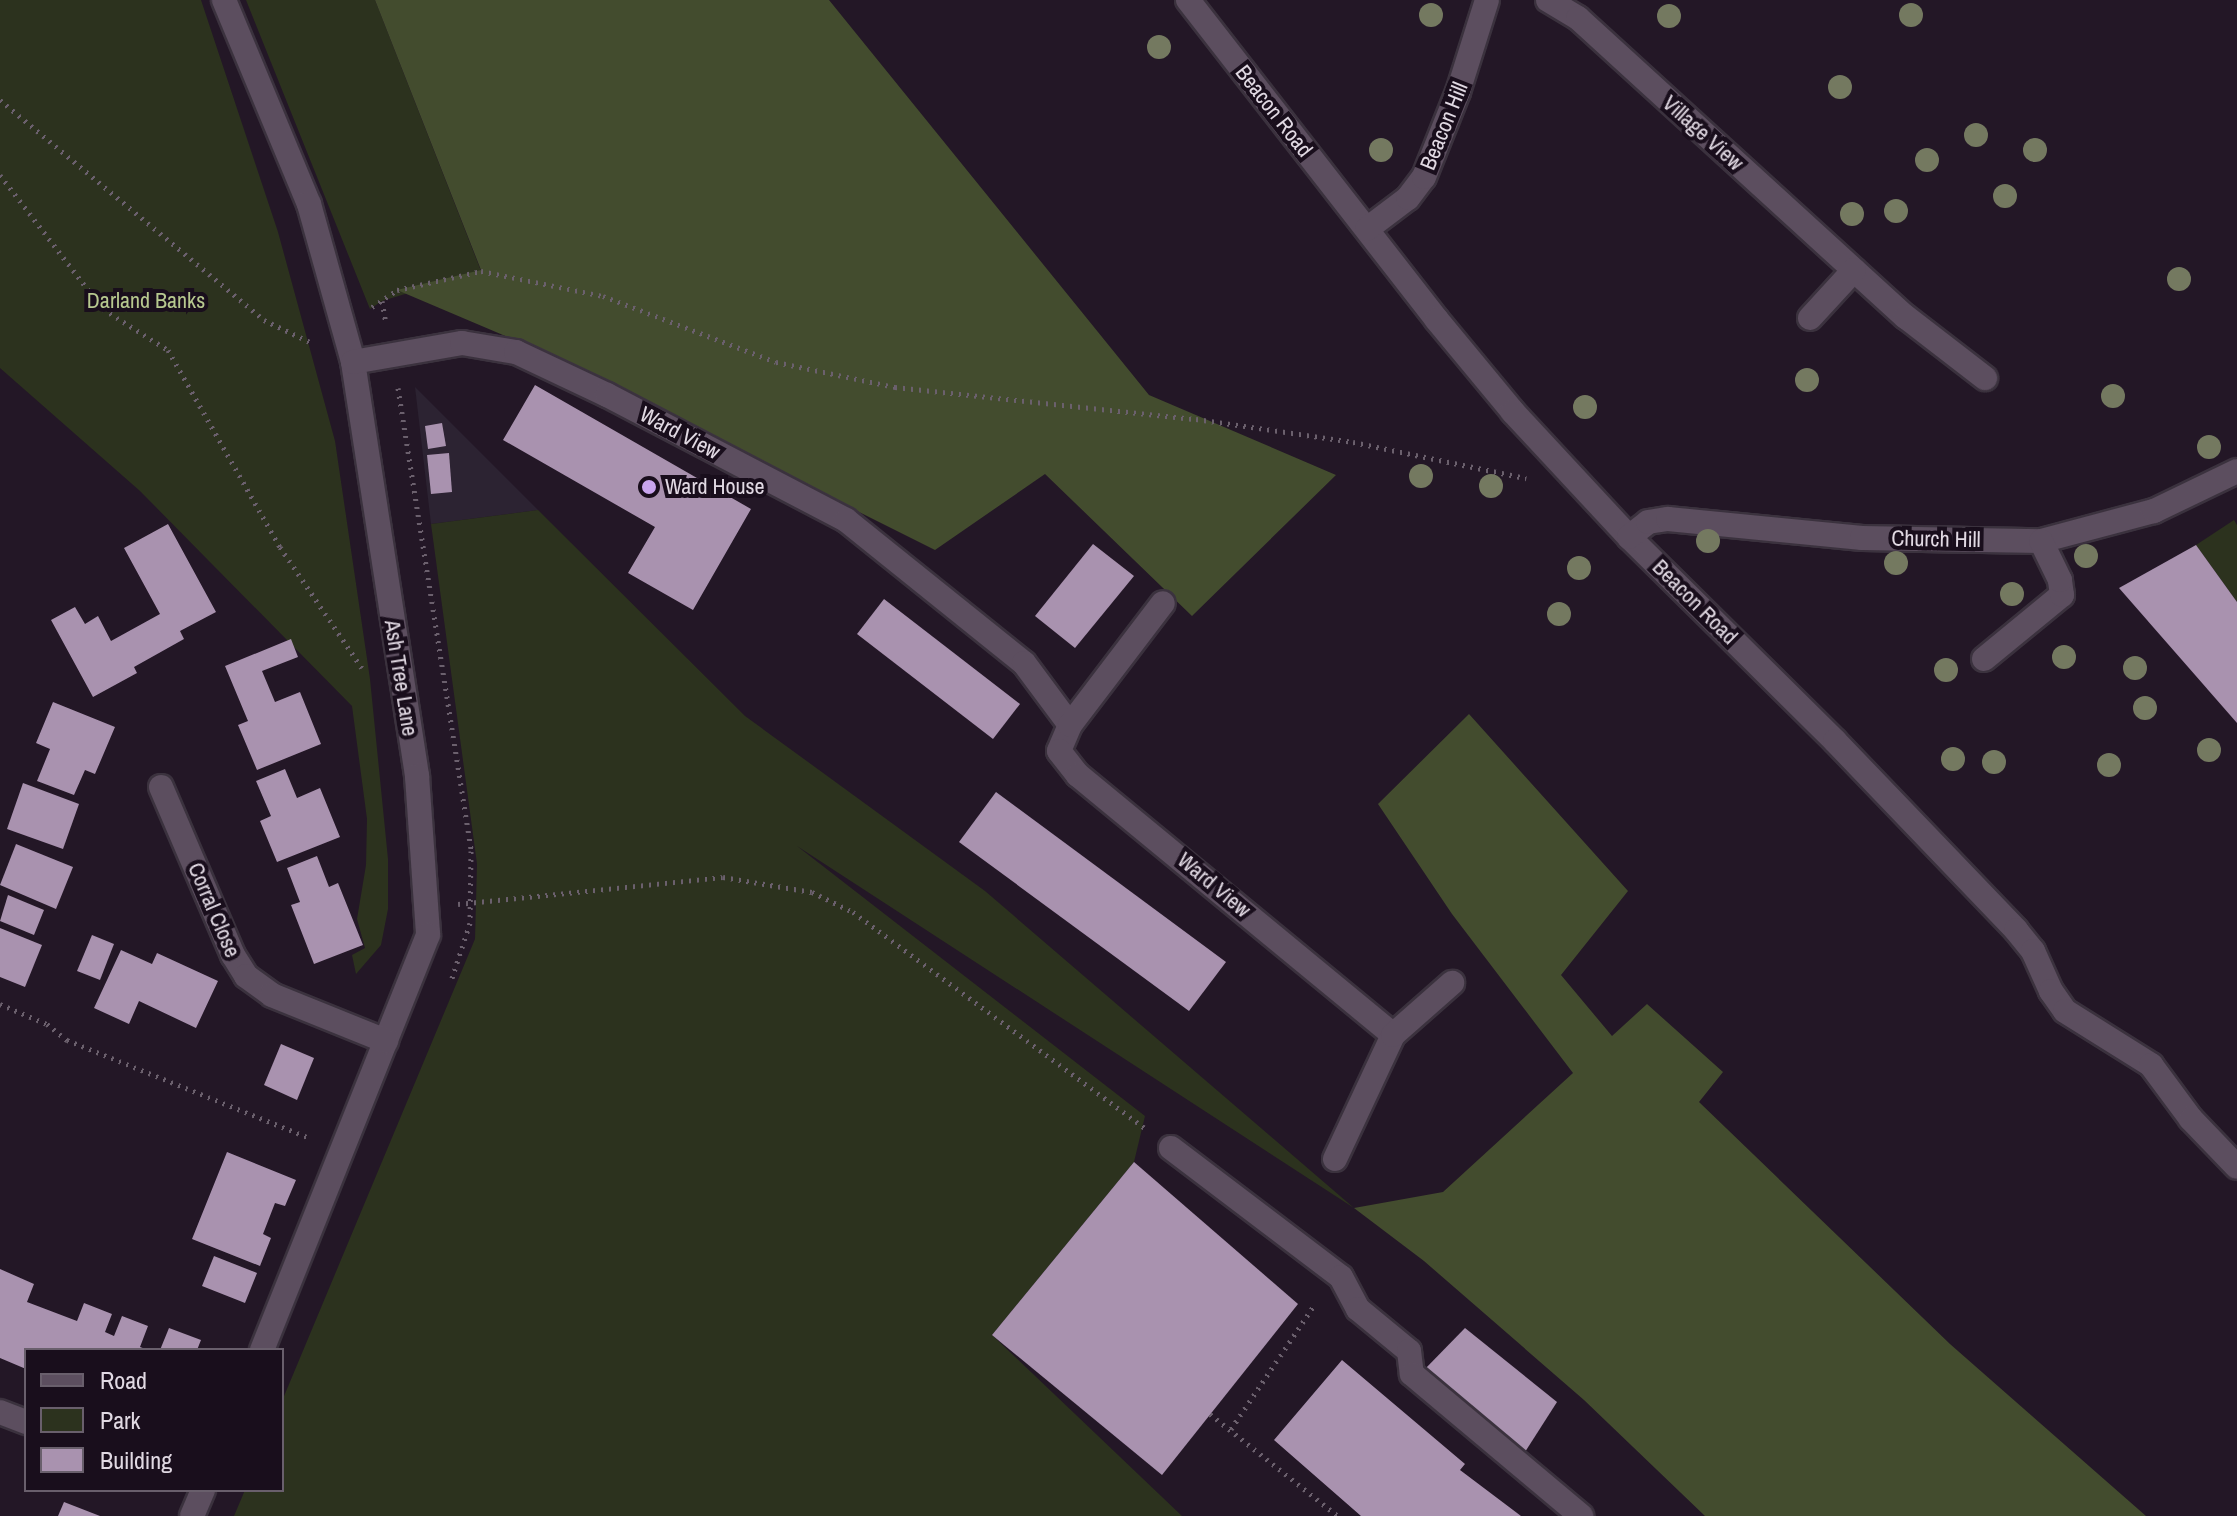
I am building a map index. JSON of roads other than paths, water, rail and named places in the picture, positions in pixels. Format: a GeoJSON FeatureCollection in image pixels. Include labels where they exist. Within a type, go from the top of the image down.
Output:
{"type":"FeatureCollection","features":[{"type":"Feature","properties":{"kind":"street","name":"Ash Tree Lane"},"geometry":{"type":"LineString","coordinates":[[224,0],[309,204],[353,362],[417,776],[428,935],[263,1348]]}},
{"type":"Feature","properties":{"kind":"street","name":"Beacon Road"},"geometry":{"type":"LineString","coordinates":[[1188,0],[1502,399],[1629,537],[1835,741],[2016,930],[2033,951],[2055,998],[2065,1011],[2151,1065],[2191,1119],[2237,1167]]}},
{"type":"Feature","properties":{"kind":"street","name":"Beacon Hill"},"geometry":{"type":"LineString","coordinates":[[1367,229],[1408,198],[1424,177],[1458,92],[1487,0]]}},
{"type":"Feature","properties":{"kind":"street","name":"Village View"},"geometry":{"type":"LineString","coordinates":[[1548,0],[1578,18],[1906,317],[1985,378]]}},
{"type":"Feature","properties":{"kind":"street"},"geometry":{"type":"LineString","coordinates":[[1810,318],[1854,270]]}},
{"type":"Feature","properties":{"kind":"street","name":"Ward View"},"geometry":{"type":"LineString","coordinates":[[353,362],[433,346],[489,345],[531,357],[846,520],[1024,663],[1070,725],[1059,751],[1078,775],[1393,1035]]}},
{"type":"Feature","properties":{"kind":"street","name":"Church Hill"},"geometry":{"type":"LineString","coordinates":[[1629,537],[1654,519],[1668,519],[1862,538],[2041,541],[2154,511],[2237,471]]}},
{"type":"Feature","properties":{"kind":"street"},"geometry":{"type":"LineString","coordinates":[[1984,659],[2062,595],[2060,580],[2041,541]]}},
{"type":"Feature","properties":{"kind":"street"},"geometry":{"type":"LineString","coordinates":[[1070,725],[1163,603]]}},
{"type":"Feature","properties":{"kind":"street","name":"Corral Close"},"geometry":{"type":"LineString","coordinates":[[161,787],[233,955],[246,976],[272,995],[386,1041]]}},
{"type":"Feature","properties":{"kind":"street"},"geometry":{"type":"LineString","coordinates":[[1335,1159],[1393,1035],[1452,983]]}},
{"type":"Feature","properties":{"kind":"street"},"geometry":{"type":"LineString","coordinates":[[1171,1148],[1341,1277],[1358,1309],[1409,1351],[1412,1374],[1581,1516]]}},
{"type":"Feature","properties":{"kind":"street"},"geometry":{"type":"LineString","coordinates":[[0,1412],[24,1421]]}},
{"type":"Feature","properties":{"kind":"place","name":"Ward House"},"geometry":{"type":"Point","coordinates":[649,487]}},
{"type":"Feature","properties":{"kind":"park label","name":"Darland Banks"},"geometry":{"type":"Point","coordinates":[146,301]}}]}
